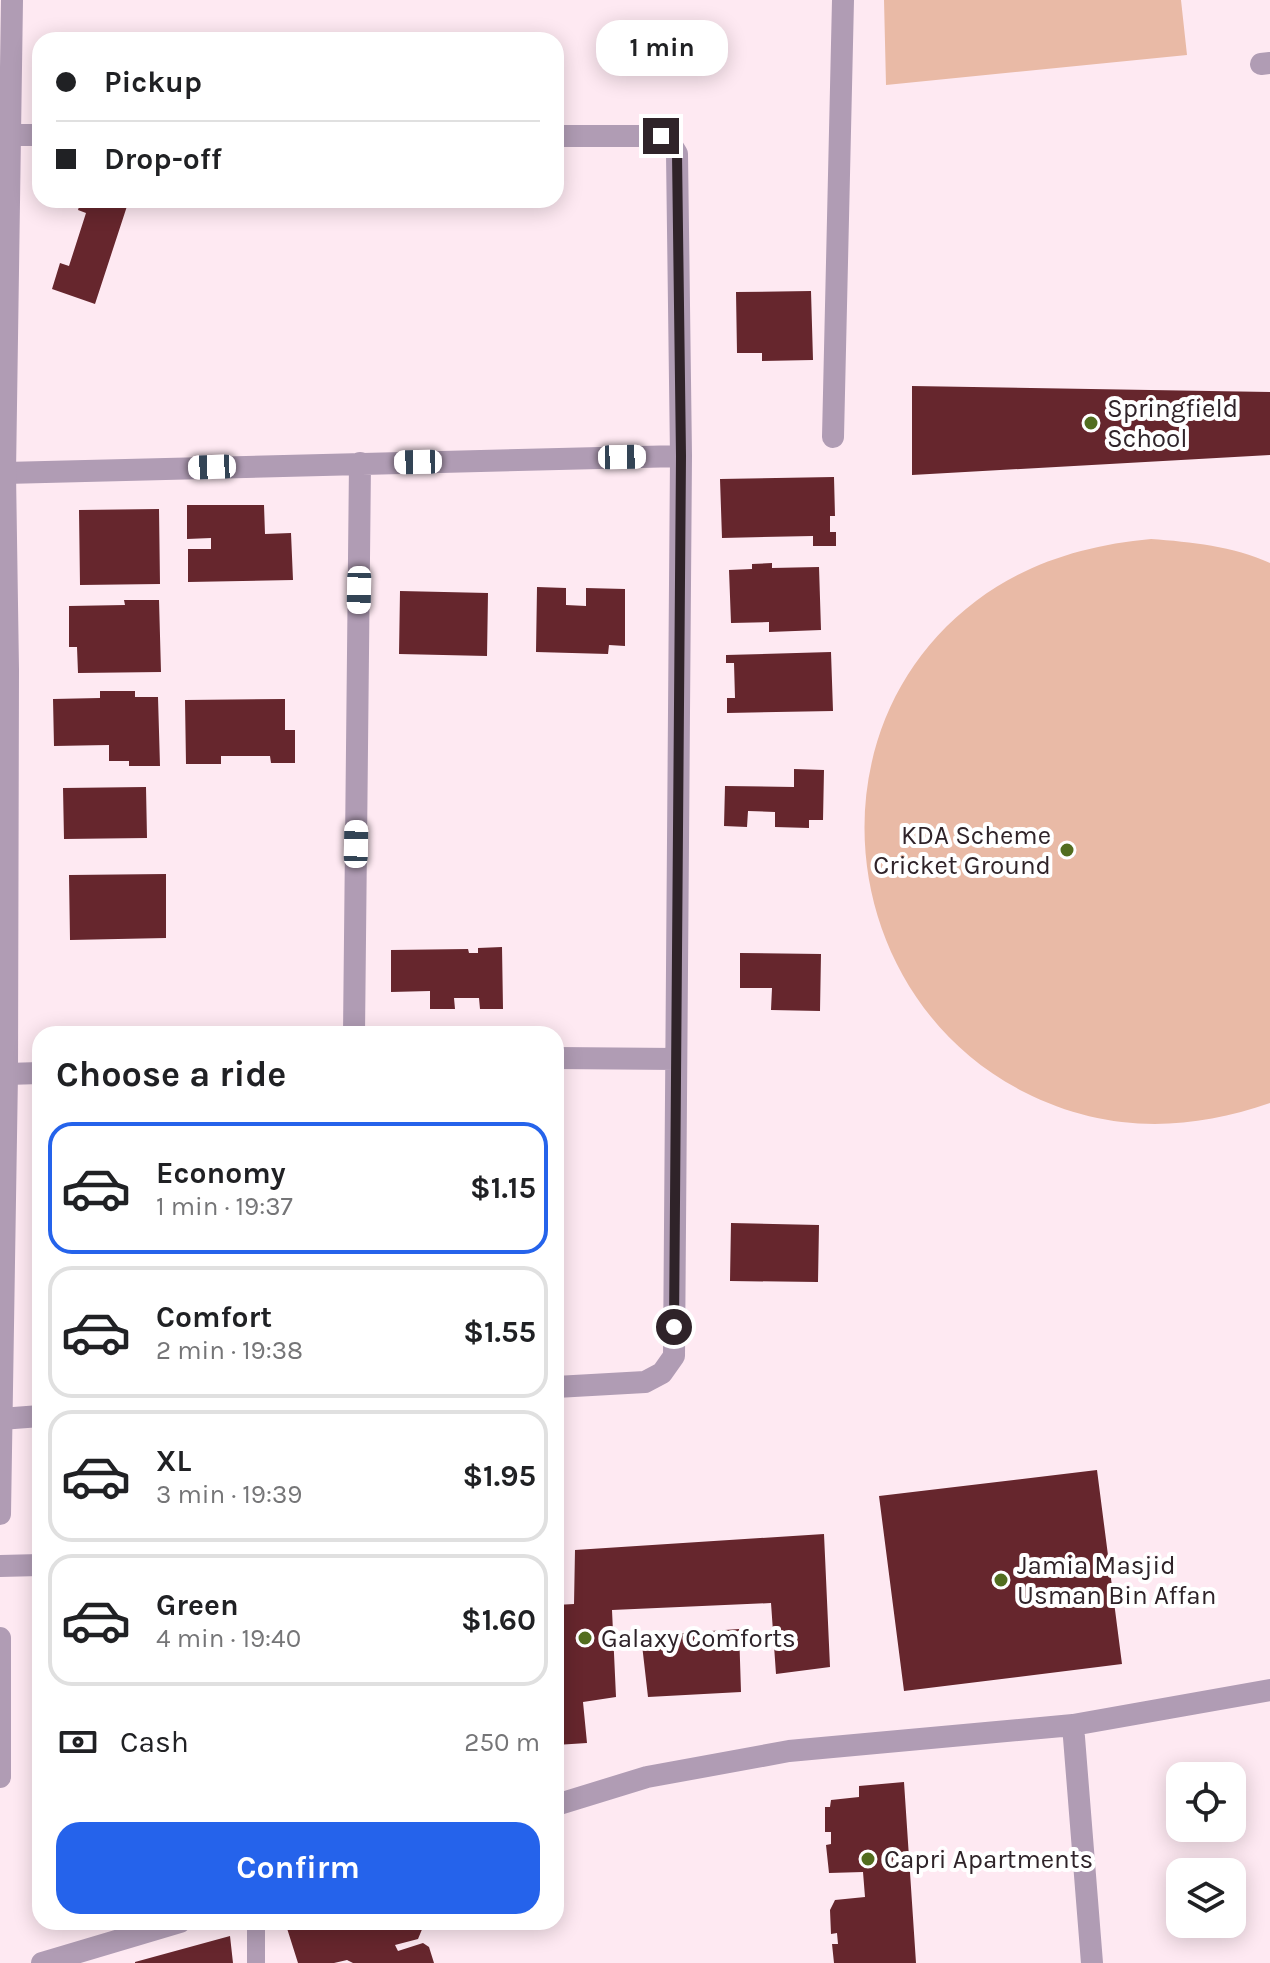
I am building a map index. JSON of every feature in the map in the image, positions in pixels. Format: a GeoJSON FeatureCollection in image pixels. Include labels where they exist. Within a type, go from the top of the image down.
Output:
{"type":"FeatureCollection","features":[{"type":"Feature","properties":{"kind":"street"},"geometry":{"type":"LineString","coordinates":[[0,1514],[2,1176],[7,1074],[5,235],[11,135],[12,0]]}},
{"type":"Feature","properties":{"kind":"street"},"geometry":{"type":"LineString","coordinates":[[833,437],[843,0]]}},
{"type":"Feature","properties":{"kind":"street"},"geometry":{"type":"LineString","coordinates":[[11,135],[32,135]]}},
{"type":"Feature","properties":{"kind":"street"},"geometry":{"type":"LineString","coordinates":[[564,136],[661,136],[677,154],[681,456],[674,1356],[662,1373],[645,1382],[564,1387]]}},
{"type":"Feature","properties":{"kind":"street"},"geometry":{"type":"LineString","coordinates":[[5,473],[681,456]]}},
{"type":"Feature","properties":{"kind":"street"},"geometry":{"type":"LineString","coordinates":[[354,1026],[360,463]]}},
{"type":"Feature","properties":{"kind":"street"},"geometry":{"type":"LineString","coordinates":[[564,1058],[676,1059]]}},
{"type":"Feature","properties":{"kind":"street"},"geometry":{"type":"LineString","coordinates":[[7,1074],[32,1073]]}},
{"type":"Feature","properties":{"kind":"street"},"geometry":{"type":"LineString","coordinates":[[1,1419],[32,1417]]}},
{"type":"Feature","properties":{"kind":"street"},"geometry":{"type":"LineString","coordinates":[[0,1566],[32,1565]]}},
{"type":"Feature","properties":{"kind":"street"},"geometry":{"type":"LineString","coordinates":[[0,1638],[0,1777]]}},
{"type":"Feature","properties":{"kind":"street"},"geometry":{"type":"LineString","coordinates":[[564,1803],[647,1777],[789,1751],[1073,1725],[1270,1690]]}},
{"type":"Feature","properties":{"kind":"street"},"geometry":{"type":"LineString","coordinates":[[1073,1725],[1092,1963]]}},
{"type":"Feature","properties":{"kind":"street"},"geometry":{"type":"LineString","coordinates":[[42,1963],[153,1930]]}},
{"type":"Feature","properties":{"kind":"lane"},"geometry":{"type":"LineString","coordinates":[[256,1930],[256,1963]]}},
{"type":"Feature","properties":{"kind":"shaded area"},"geometry":{"type":"Polygon","coordinates":[[[884,0],[1181,0],[1187,55],[886,85],[884,0]]]}},
{"type":"Feature","properties":{"kind":"shaded area","name":"KDA Scheme Cricket Ground"},"geometry":{"type":"Polygon","coordinates":[[[1151,539],[1227,549],[1270,563],[1270,1103],[1208,1119],[1146,1124],[1085,1115],[1054,1105],[1024,1092],[961,1049],[914,993],[882,929],[866,859],[867,788],[885,718],[922,655],[976,601],[1016,576],[1081,551],[1151,539]]]}},
{"type":"Feature","properties":{"kind":"building"},"geometry":{"type":"Polygon","coordinates":[[[126,208],[95,304],[52,289],[60,263],[69,266],[86,213],[78,210],[126,208]]]}},
{"type":"Feature","properties":{"kind":"building"},"geometry":{"type":"Polygon","coordinates":[[[811,291],[813,360],[762,361],[762,353],[737,353],[736,292],[811,291]]]}},
{"type":"Feature","properties":{"kind":"building","name":"Springfield School"},"geometry":{"type":"Polygon","coordinates":[[[912,386],[1270,392],[1270,455],[912,475],[912,386]]]}},
{"type":"Feature","properties":{"kind":"building"},"geometry":{"type":"Polygon","coordinates":[[[834,477],[835,516],[830,516],[830,532],[836,532],[836,546],[813,546],[813,536],[722,538],[720,479],[834,477]]]}},
{"type":"Feature","properties":{"kind":"building"},"geometry":{"type":"Polygon","coordinates":[[[187,505],[264,505],[265,534],[291,533],[293,580],[188,582],[188,549],[211,549],[211,538],[187,539],[187,505]]]}},
{"type":"Feature","properties":{"kind":"building"},"geometry":{"type":"Polygon","coordinates":[[[159,509],[160,584],[80,585],[79,510],[159,509]]]}},
{"type":"Feature","properties":{"kind":"building"},"geometry":{"type":"Polygon","coordinates":[[[772,563],[772,568],[819,567],[821,630],[769,632],[769,622],[731,623],[729,570],[752,569],[752,564],[772,563]]]}},
{"type":"Feature","properties":{"kind":"building"},"geometry":{"type":"Polygon","coordinates":[[[537,587],[566,588],[566,605],[586,606],[586,588],[625,589],[625,646],[609,645],[608,654],[536,652],[537,587]]]}},
{"type":"Feature","properties":{"kind":"building"},"geometry":{"type":"Polygon","coordinates":[[[400,591],[488,593],[487,656],[399,654],[400,591]]]}},
{"type":"Feature","properties":{"kind":"building"},"geometry":{"type":"Polygon","coordinates":[[[124,600],[159,600],[161,672],[78,673],[77,647],[69,647],[69,606],[125,605],[124,600]]]}},
{"type":"Feature","properties":{"kind":"building"},"geometry":{"type":"Polygon","coordinates":[[[831,652],[833,711],[727,713],[727,698],[735,698],[734,663],[726,663],[726,655],[831,652]]]}},
{"type":"Feature","properties":{"kind":"building"},"geometry":{"type":"Polygon","coordinates":[[[100,691],[135,691],[135,697],[158,697],[160,766],[129,766],[129,761],[109,761],[109,745],[54,746],[53,699],[100,698],[100,691]]]}},
{"type":"Feature","properties":{"kind":"building"},"geometry":{"type":"Polygon","coordinates":[[[285,699],[285,730],[295,730],[295,763],[271,763],[270,756],[221,756],[221,764],[186,764],[185,700],[285,699]]]}},
{"type":"Feature","properties":{"kind":"building"},"geometry":{"type":"Polygon","coordinates":[[[794,769],[824,770],[823,820],[809,820],[809,828],[775,827],[775,812],[748,811],[747,827],[724,826],[725,786],[794,787],[794,769]]]}},
{"type":"Feature","properties":{"kind":"building"},"geometry":{"type":"Polygon","coordinates":[[[146,787],[147,838],[64,839],[63,788],[146,787]]]}},
{"type":"Feature","properties":{"kind":"building"},"geometry":{"type":"Polygon","coordinates":[[[166,874],[166,938],[70,940],[69,875],[166,874]]]}},
{"type":"Feature","properties":{"kind":"building"},"geometry":{"type":"Polygon","coordinates":[[[502,947],[503,1009],[480,1009],[479,998],[454,998],[455,1009],[430,1009],[430,991],[391,992],[391,950],[468,949],[469,953],[478,953],[478,948],[502,947]]]}},
{"type":"Feature","properties":{"kind":"building"},"geometry":{"type":"Polygon","coordinates":[[[740,953],[821,954],[820,1011],[771,1010],[772,988],[740,988],[740,953]]]}},
{"type":"Feature","properties":{"kind":"building"},"geometry":{"type":"Polygon","coordinates":[[[731,1223],[819,1225],[818,1282],[730,1281],[731,1223]]]}},
{"type":"Feature","properties":{"kind":"building","name":"Jamia Masjid Usman Bin Affan"},"geometry":{"type":"Polygon","coordinates":[[[1097,1470],[1122,1664],[904,1691],[879,1496],[1097,1470]]]}},
{"type":"Feature","properties":{"kind":"building","name":"Galaxy Comforts"},"geometry":{"type":"Polygon","coordinates":[[[824,1534],[830,1667],[776,1674],[771,1603],[612,1610],[616,1697],[583,1702],[587,1743],[564,1744],[564,1605],[574,1604],[575,1550],[824,1534]]]}},
{"type":"Feature","properties":{"kind":"building","name":"Galaxy Comforts"},"geometry":{"type":"Polygon","coordinates":[[[739,1629],[741,1692],[648,1697],[641,1636],[739,1629]]]}},
{"type":"Feature","properties":{"kind":"building","name":"Capri Apartments"},"geometry":{"type":"Polygon","coordinates":[[[904,1782],[916,1963],[834,1963],[832,1944],[838,1944],[837,1933],[831,1934],[830,1910],[835,1900],[865,1897],[863,1872],[829,1873],[826,1845],[831,1844],[831,1832],[825,1832],[825,1807],[830,1807],[831,1800],[859,1797],[859,1786],[904,1782]]]}},
{"type":"Feature","properties":{"kind":"building"},"geometry":{"type":"Polygon","coordinates":[[[288,1930],[422,1930],[418,1939],[395,1945],[398,1951],[423,1943],[429,1947],[434,1963],[353,1963],[347,1960],[298,1963],[288,1930]]]}},
{"type":"Feature","properties":{"kind":"building"},"geometry":{"type":"Polygon","coordinates":[[[230,1936],[233,1963],[135,1963],[135,1962],[230,1936]]]}},
{"type":"Feature","properties":{"kind":"place","name":"Springfield School"},"geometry":{"type":"Point","coordinates":[1091,423]}},
{"type":"Feature","properties":{"kind":"place","name":"KDA Scheme Cricket Ground"},"geometry":{"type":"Point","coordinates":[1067,850]}},
{"type":"Feature","properties":{"kind":"place","name":"Jamia Masjid Usman Bin Affan"},"geometry":{"type":"Point","coordinates":[1001,1580]}},
{"type":"Feature","properties":{"kind":"place","name":"Galaxy Comforts"},"geometry":{"type":"Point","coordinates":[585,1638]}},
{"type":"Feature","properties":{"kind":"place","name":"Capri Apartments"},"geometry":{"type":"Point","coordinates":[868,1859]}},
{"type":"Feature","properties":{"kind":"route"},"geometry":{"type":"LineString","coordinates":[[661,136],[677,154],[681,456],[674,1327]]}}]}
